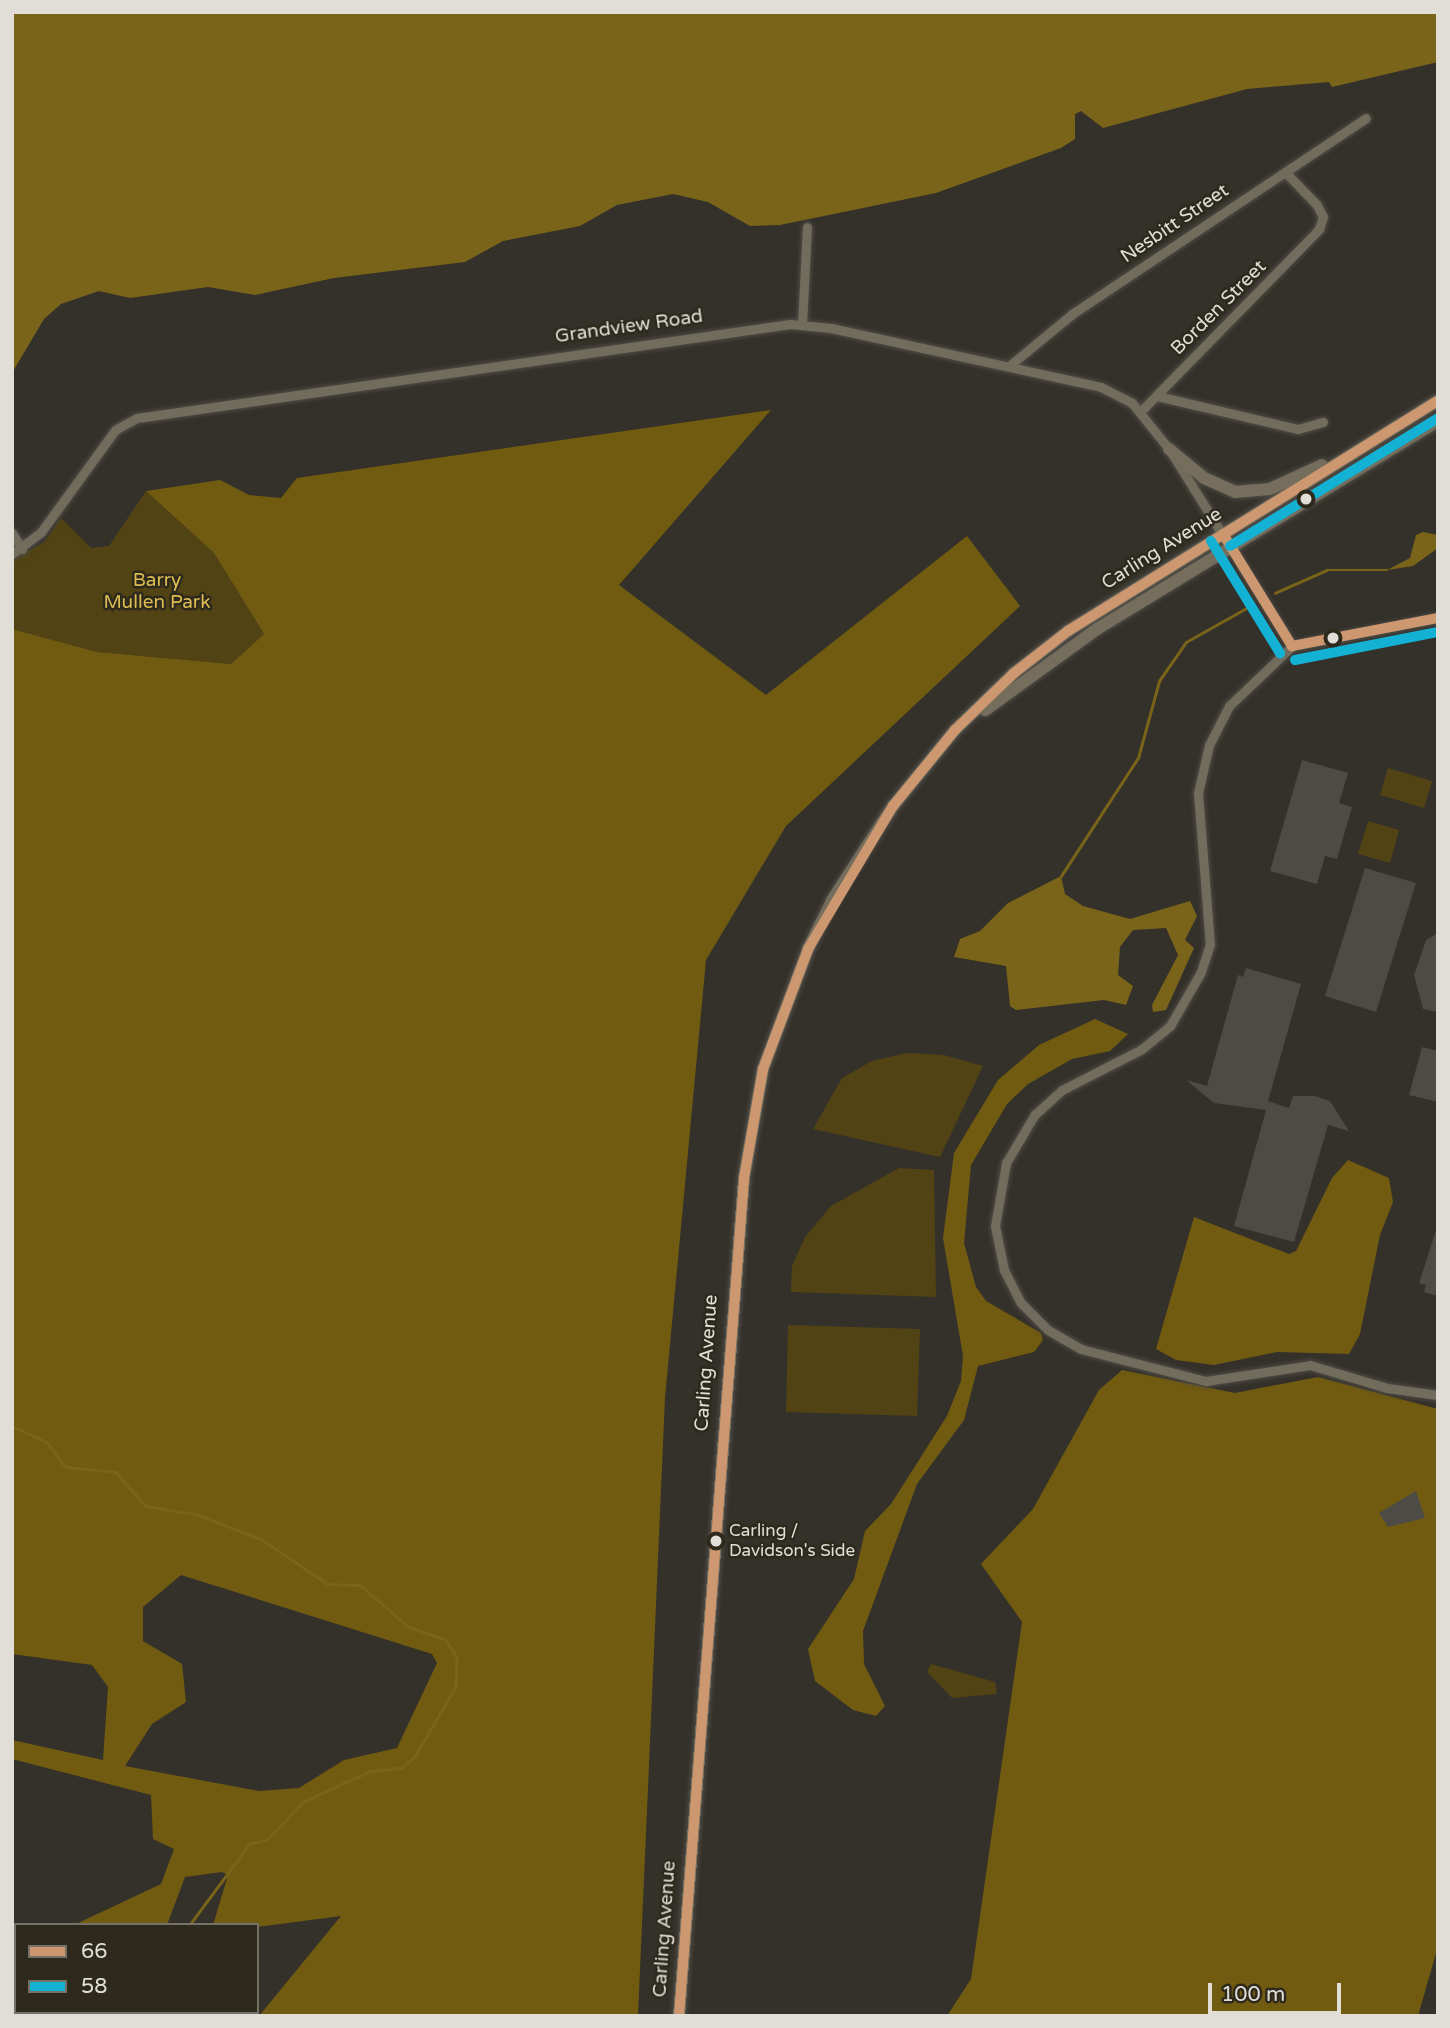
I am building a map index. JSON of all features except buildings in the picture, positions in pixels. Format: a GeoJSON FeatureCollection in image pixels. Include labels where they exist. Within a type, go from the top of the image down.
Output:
{"type":"FeatureCollection","features":[{"type":"Feature","properties":{"kind":"main road","name":"Carling Avenue"},"geometry":{"type":"LineString","coordinates":[[679,2016],[734,1270],[752,1120],[785,1002],[833,899],[930,760],[1041,651],[1438,401]]}},
{"type":"Feature","properties":{"kind":"main road","name":"Carling Avenue"},"geometry":{"type":"LineString","coordinates":[[930,760],[1047,663],[1438,421]]}},
{"type":"Feature","properties":{"kind":"main road"},"geometry":{"type":"LineString","coordinates":[[1170,449],[1214,485],[1247,493],[1270,489],[1376,440]]}},
{"type":"Feature","properties":{"kind":"street","name":"Nesbitt Street"},"geometry":{"type":"LineString","coordinates":[[1009,366],[1072,314],[1366,118]]}},
{"type":"Feature","properties":{"kind":"street","name":"Borden Street"},"geometry":{"type":"LineString","coordinates":[[1141,411],[1320,229],[1323,217],[1317,205],[1285,172]]}},
{"type":"Feature","properties":{"kind":"street"},"geometry":{"type":"LineString","coordinates":[[802,326],[807,227]]}},
{"type":"Feature","properties":{"kind":"street","name":"Grandview Road"},"geometry":{"type":"LineString","coordinates":[[12,554],[22,549],[68,498],[115,430],[137,418],[638,342],[802,326],[1009,366],[1101,387],[1141,411],[1170,449],[1292,646]]}},
{"type":"Feature","properties":{"kind":"street"},"geometry":{"type":"LineString","coordinates":[[1157,396],[1298,429],[1323,422]]}},
{"type":"Feature","properties":{"kind":"street"},"geometry":{"type":"LineString","coordinates":[[12,533],[22,549]]}},
{"type":"Feature","properties":{"kind":"street"},"geometry":{"type":"LineString","coordinates":[[1438,618],[1292,646],[1237,694],[1203,762],[1198,805],[1210,944],[1187,1002],[1142,1049],[1062,1090],[1026,1126],[1000,1179],[998,1248],[1026,1308],[1081,1349],[1206,1381],[1310,1365],[1387,1388],[1438,1395]]}},
{"type":"Feature","properties":{"kind":"green space","name":"Barry Mullen Park"},"geometry":{"type":"Polygon","coordinates":[[[146,491],[214,553],[264,634],[231,664],[97,652],[12,629],[12,560],[44,542],[61,518],[91,548],[109,546],[146,491]]]}},
{"type":"Feature","properties":{"kind":"green space"},"geometry":{"type":"Polygon","coordinates":[[[1388,768],[1432,781],[1424,808],[1380,795],[1388,768]]]}},
{"type":"Feature","properties":{"kind":"green space"},"geometry":{"type":"Polygon","coordinates":[[[1368,821],[1399,830],[1390,863],[1358,854],[1368,821]]]}},
{"type":"Feature","properties":{"kind":"green space"},"geometry":{"type":"Polygon","coordinates":[[[907,1053],[944,1055],[983,1066],[940,1157],[813,1129],[842,1078],[872,1061],[907,1053]]]}},
{"type":"Feature","properties":{"kind":"green space"},"geometry":{"type":"Polygon","coordinates":[[[899,1168],[934,1170],[936,1297],[791,1292],[792,1266],[805,1237],[831,1206],[899,1168]]]}},
{"type":"Feature","properties":{"kind":"green space"},"geometry":{"type":"Polygon","coordinates":[[[788,1325],[920,1329],[917,1416],[786,1412],[788,1325]]]}},
{"type":"Feature","properties":{"kind":"green space"},"geometry":{"type":"Polygon","coordinates":[[[931,1664],[995,1682],[997,1694],[952,1698],[927,1672],[931,1664]]]}},
{"type":"Feature","properties":{"kind":"shaded area"},"geometry":{"type":"Polygon","coordinates":[[[12,12],[1438,12],[1438,62],[1332,87],[1329,82],[1247,89],[1103,128],[1081,111],[1075,114],[1075,139],[1061,148],[936,193],[780,225],[750,226],[708,202],[673,194],[617,205],[580,226],[503,241],[465,262],[334,278],[255,295],[208,287],[130,298],[99,291],[61,304],[44,319],[12,373],[12,12]]]}},
{"type":"Feature","properties":{"kind":"shaded area"},"geometry":{"type":"Polygon","coordinates":[[[771,410],[619,585],[766,695],[967,536],[1020,606],[786,826],[706,960],[665,1398],[638,2016],[259,2016],[341,1916],[259,1927],[259,1923],[214,1923],[228,1875],[222,1872],[185,1877],[168,1923],[78,1923],[161,1884],[174,1849],[153,1839],[151,1795],[12,1759],[12,1740],[103,1760],[108,1687],[92,1665],[12,1654],[12,629],[97,652],[231,664],[264,634],[214,553],[146,491],[220,480],[249,495],[281,498],[297,478],[771,410]],[[181,1575],[143,1607],[143,1641],[182,1664],[186,1702],[152,1724],[125,1766],[259,1791],[299,1788],[344,1760],[397,1748],[437,1663],[432,1654],[181,1575]]]}},
{"type":"Feature","properties":{"kind":"shaded area"},"geometry":{"type":"Polygon","coordinates":[[[1423,532],[1438,535],[1438,548],[1413,566],[1387,570],[1410,558],[1416,535],[1423,532]]]}},
{"type":"Feature","properties":{"kind":"shaded area"},"geometry":{"type":"Polygon","coordinates":[[[1061,876],[1065,894],[1083,906],[1130,919],[1190,901],[1197,916],[1185,940],[1194,948],[1166,1010],[1153,1012],[1152,1005],[1178,955],[1166,928],[1133,930],[1120,947],[1118,975],[1133,986],[1126,1005],[1104,1000],[1016,1010],[1010,1006],[1006,966],[954,957],[960,939],[980,931],[1008,903],[1061,876]]]}},
{"type":"Feature","properties":{"kind":"shaded area"},"geometry":{"type":"Polygon","coordinates":[[[1095,1019],[1128,1034],[1110,1051],[1072,1059],[1028,1084],[1007,1104],[971,1165],[964,1243],[976,1287],[986,1301],[1041,1333],[1043,1340],[1034,1352],[978,1366],[964,1420],[917,1484],[863,1631],[864,1664],[885,1706],[876,1716],[853,1710],[815,1681],[808,1649],[854,1579],[865,1531],[891,1504],[947,1416],[961,1381],[963,1356],[943,1238],[954,1153],[998,1080],[1039,1045],[1095,1019]]]}},
{"type":"Feature","properties":{"kind":"shaded area"},"geometry":{"type":"Polygon","coordinates":[[[1348,1160],[1389,1178],[1393,1202],[1380,1235],[1360,1334],[1349,1354],[1277,1352],[1214,1365],[1176,1360],[1156,1349],[1194,1217],[1289,1254],[1296,1251],[1332,1178],[1348,1160]]]}},
{"type":"Feature","properties":{"kind":"shaded area"},"geometry":{"type":"Polygon","coordinates":[[[1122,1370],[1235,1393],[1318,1377],[1438,1409],[1438,1946],[1418,2016],[947,2016],[971,1979],[1022,1622],[981,1564],[1033,1509],[1099,1390],[1122,1370]]]}},
{"type":"Feature","properties":{"kind":"waterway"},"geometry":{"type":"LineString","coordinates":[[1275,593],[1327,570],[1387,570]]}},
{"type":"Feature","properties":{"kind":"waterway"},"geometry":{"type":"LineString","coordinates":[[1061,876],[1138,758],[1159,681],[1186,642],[1252,605]]}},
{"type":"Feature","properties":{"kind":"waterway"},"geometry":{"type":"LineString","coordinates":[[12,1426],[47,1442],[66,1467],[116,1472],[146,1506],[199,1515],[261,1539],[328,1584],[360,1585],[409,1627],[446,1640],[457,1657],[456,1687],[415,1757],[402,1768],[369,1772],[304,1802],[267,1840],[250,1844],[191,1923]]}},
{"type":"Feature","properties":{"kind":"transit line","name":"66"},"geometry":{"type":"LineString","coordinates":[[679,2016],[744,1178],[763,1069],[808,949],[893,806],[955,730],[1014,673],[1068,631],[1438,401]]}},
{"type":"Feature","properties":{"kind":"transit line","name":"58"},"geometry":{"type":"LineString","coordinates":[[1230,546],[1438,418]]}},
{"type":"Feature","properties":{"kind":"transit line","name":"66"},"geometry":{"type":"LineString","coordinates":[[1223,534],[1292,646]]}},
{"type":"Feature","properties":{"kind":"transit line","name":"58"},"geometry":{"type":"LineString","coordinates":[[1211,541],[1280,653]]}},
{"type":"Feature","properties":{"kind":"transit line","name":"66"},"geometry":{"type":"LineString","coordinates":[[1292,646],[1438,618]]}},
{"type":"Feature","properties":{"kind":"transit line","name":"58"},"geometry":{"type":"LineString","coordinates":[[1295,660],[1438,632]]}},
{"type":"Feature","properties":{"kind":"place","name":"Carling / Davidson's Side"},"geometry":{"type":"Point","coordinates":[716,1541]}}]}
